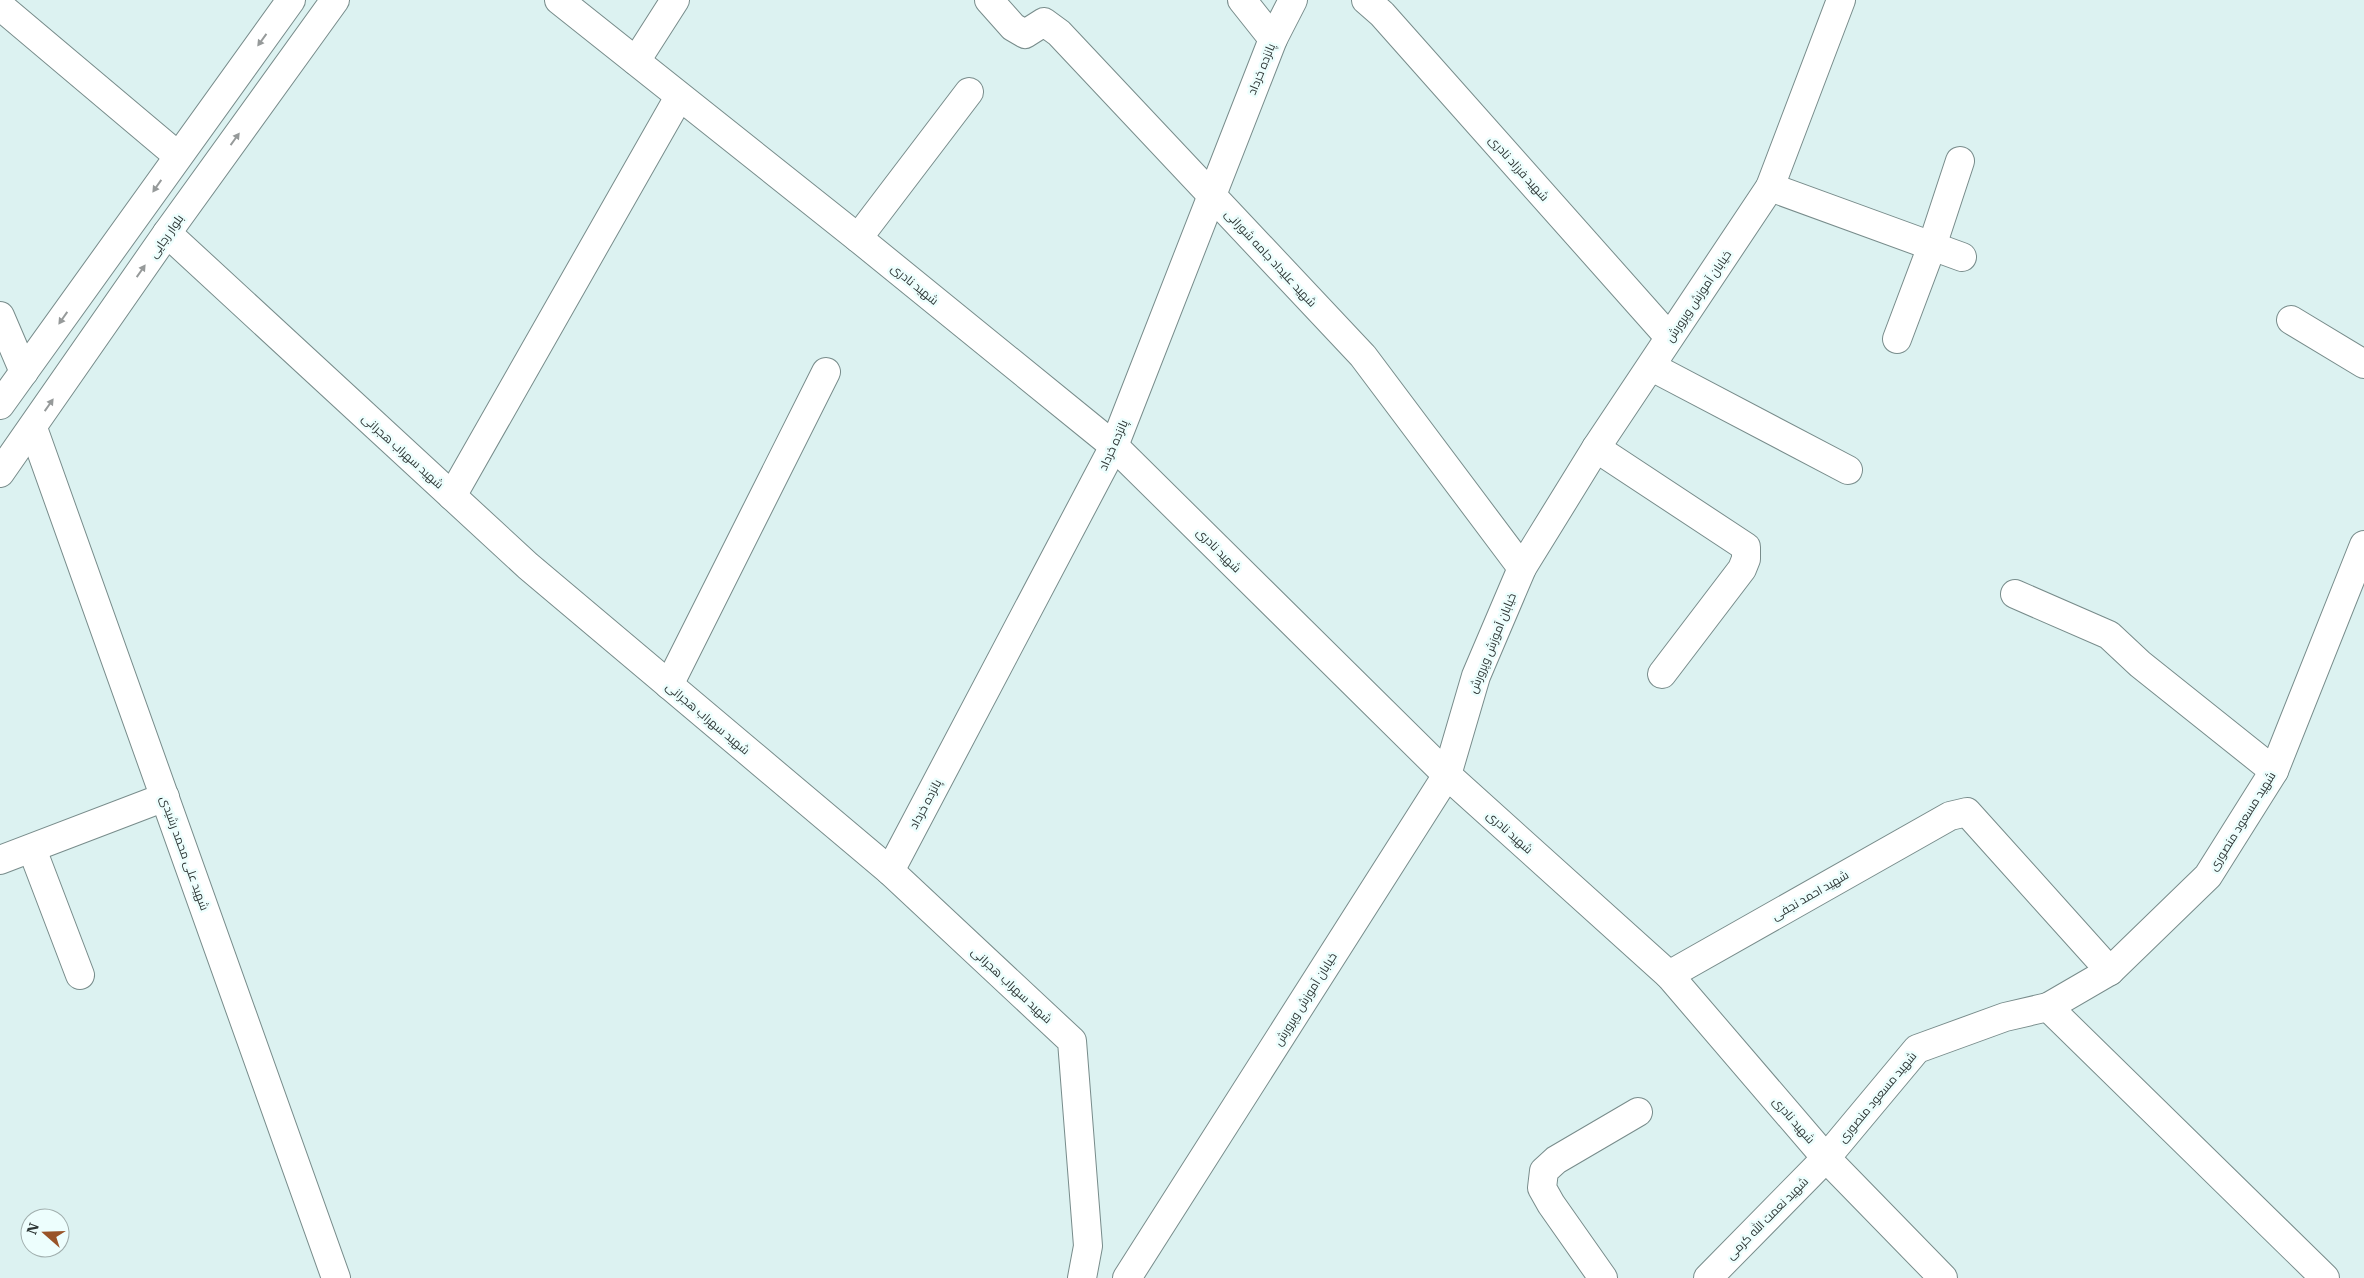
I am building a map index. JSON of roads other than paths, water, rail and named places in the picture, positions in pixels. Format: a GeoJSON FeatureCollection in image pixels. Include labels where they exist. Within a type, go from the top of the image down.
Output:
{"type":"FeatureCollection","features":[{"type":"Feature","properties":{"kind":"street"},"geometry":{"type":"LineString","coordinates":[[0,405],[290,0]]}},
{"type":"Feature","properties":{"kind":"street","name":"بلوار رجایی"},"geometry":{"type":"LineString","coordinates":[[0,473],[167,234],[336,0]]}},
{"type":"Feature","properties":{"kind":"street","name":"شهید نادری"},"geometry":{"type":"LineString","coordinates":[[559,0],[858,238],[1114,446],[1447,775],[1669,975],[1826,1158],[1943,1278]]}},
{"type":"Feature","properties":{"kind":"street"},"geometry":{"type":"LineString","coordinates":[[636,61],[675,0]]}},
{"type":"Feature","properties":{"kind":"street","name":"شهید علیداد جامه شورانی"},"geometry":{"type":"LineString","coordinates":[[989,0],[1013,26],[1025,34],[1044,22],[1059,33],[1212,194],[1363,356],[1522,568]]}},
{"type":"Feature","properties":{"kind":"street"},"geometry":{"type":"LineString","coordinates":[[1242,0],[1273,39]]}},
{"type":"Feature","properties":{"kind":"street","name":"پانزده خرداد"},"geometry":{"type":"LineString","coordinates":[[890,871],[1114,446],[1273,39],[1293,0]]}},
{"type":"Feature","properties":{"kind":"street","name":"خیابان آموزش وپرورش"},"geometry":{"type":"LineString","coordinates":[[1127,1278],[1447,775],[1476,676],[1522,568],[1596,448],[1652,367],[1770,187],[1841,0]]}},
{"type":"Feature","properties":{"kind":"street","name":"شهید فرزاد نادری"},"geometry":{"type":"LineString","coordinates":[[1382,5],[1670,337]]}},
{"type":"Feature","properties":{"kind":"street"},"geometry":{"type":"LineString","coordinates":[[0,6],[178,156]]}},
{"type":"Feature","properties":{"kind":"street"},"geometry":{"type":"LineString","coordinates":[[858,238],[970,92]]}},
{"type":"Feature","properties":{"kind":"street"},"geometry":{"type":"LineString","coordinates":[[452,496],[679,97]]}},
{"type":"Feature","properties":{"kind":"street"},"geometry":{"type":"LineString","coordinates":[[1897,339],[1932,246],[1960,161]]}},
{"type":"Feature","properties":{"kind":"street"},"geometry":{"type":"LineString","coordinates":[[1770,187],[1962,257]]}},
{"type":"Feature","properties":{"kind":"street","name":"شهید سهراب هجرانی"},"geometry":{"type":"LineString","coordinates":[[167,234],[528,566],[890,871],[1072,1041],[1088,1246],[1082,1278]]}},
{"type":"Feature","properties":{"kind":"street"},"geometry":{"type":"LineString","coordinates":[[0,316],[24,372]]}},
{"type":"Feature","properties":{"kind":"street"},"geometry":{"type":"LineString","coordinates":[[2291,320],[2364,364]]}},
{"type":"Feature","properties":{"kind":"street"},"geometry":{"type":"LineString","coordinates":[[1652,367],[1848,470]]}},
{"type":"Feature","properties":{"kind":"street"},"geometry":{"type":"LineString","coordinates":[[669,684],[826,372]]}},
{"type":"Feature","properties":{"kind":"street","name":"شهید علی محمد رشیدی"},"geometry":{"type":"LineString","coordinates":[[33,428],[336,1278]]}},
{"type":"Feature","properties":{"kind":"street"},"geometry":{"type":"LineString","coordinates":[[1596,448],[1746,546],[1746,559],[1742,569],[1662,674]]}},
{"type":"Feature","properties":{"kind":"street","name":"شهید مسعود منصوری"},"geometry":{"type":"LineString","coordinates":[[1826,1158],[1917,1049],[2005,1017],[2048,1007],[2110,970],[2208,876],[2274,771],[2364,545]]}},
{"type":"Feature","properties":{"kind":"street"},"geometry":{"type":"LineString","coordinates":[[2014,594],[2109,635],[2140,664],[2274,771]]}},
{"type":"Feature","properties":{"kind":"street"},"geometry":{"type":"LineString","coordinates":[[0,860],[164,797]]}},
{"type":"Feature","properties":{"kind":"street","name":"شهید احمد نجفی"},"geometry":{"type":"LineString","coordinates":[[1669,975],[1950,816],[1967,812],[2110,970]]}},
{"type":"Feature","properties":{"kind":"street"},"geometry":{"type":"LineString","coordinates":[[32,849],[80,974]]}},
{"type":"Feature","properties":{"kind":"street"},"geometry":{"type":"LineString","coordinates":[[2048,1007],[2325,1278]]}},
{"type":"Feature","properties":{"kind":"street"},"geometry":{"type":"LineString","coordinates":[[1603,1278],[1551,1204],[1542,1188],[1544,1170],[1556,1160],[1638,1112]]}},
{"type":"Feature","properties":{"kind":"street","name":"شهید نعمت الله کرمی"},"geometry":{"type":"LineString","coordinates":[[1708,1278],[1826,1158]]}}]}
